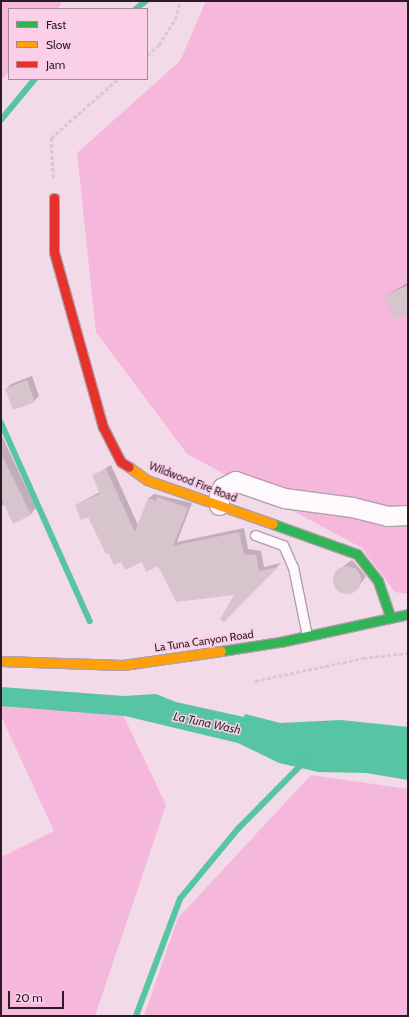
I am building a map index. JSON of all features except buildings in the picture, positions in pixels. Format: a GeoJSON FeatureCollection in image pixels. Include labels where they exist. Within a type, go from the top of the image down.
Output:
{"type":"FeatureCollection","features":[{"type":"Feature","properties":{"kind":"street","name":"Wildwood Fire Road"},"geometry":{"type":"LineString","coordinates":[[54,198],[54,252],[102,427],[121,462],[147,480],[357,554],[378,581],[392,618]]}},
{"type":"Feature","properties":{"kind":"street"},"geometry":{"type":"LineString","coordinates":[[219,505],[219,495],[222,488],[235,481],[284,498],[352,507],[387,516],[408,515]]}},
{"type":"Feature","properties":{"kind":"street","name":"La Tuna Canyon Road"},"geometry":{"type":"LineString","coordinates":[[1,661],[123,665],[307,636],[408,614]]}},
{"type":"Feature","properties":{"kind":"lane"},"geometry":{"type":"LineString","coordinates":[[255,535],[283,545],[293,568],[307,636]]}},
{"type":"Feature","properties":{"kind":"path"},"geometry":{"type":"LineString","coordinates":[[148,54],[159,45],[174,20],[180,1]]}},
{"type":"Feature","properties":{"kind":"path"},"geometry":{"type":"LineString","coordinates":[[54,198],[51,138],[117,80]]}},
{"type":"Feature","properties":{"kind":"path"},"geometry":{"type":"LineString","coordinates":[[255,681],[363,658],[408,653]]}},
{"type":"Feature","properties":{"kind":"shaded area"},"geometry":{"type":"Polygon","coordinates":[[[1,1],[62,1],[58,8],[8,8],[8,72],[1,81],[1,1]]]}},
{"type":"Feature","properties":{"kind":"shaded area"},"geometry":{"type":"Polygon","coordinates":[[[206,1],[408,1],[408,594],[395,592],[362,548],[187,454],[96,332],[77,153],[180,61],[206,1]]]}},
{"type":"Feature","properties":{"kind":"shaded area"},"geometry":{"type":"Polygon","coordinates":[[[1,699],[116,700],[166,805],[95,1016],[1,1016],[1,857],[54,831],[1,716],[1,699]]]}},
{"type":"Feature","properties":{"kind":"shaded area"},"geometry":{"type":"Polygon","coordinates":[[[311,775],[408,789],[408,1016],[144,1016],[178,918],[311,775]]]}},
{"type":"Feature","properties":{"kind":"water","name":"La Tuna Wash"},"geometry":{"type":"Polygon","coordinates":[[[1,687],[124,696],[156,694],[176,702],[244,717],[245,714],[280,723],[341,720],[408,727],[408,780],[366,773],[318,772],[279,763],[238,743],[125,716],[1,706],[1,687]]]}},
{"type":"Feature","properties":{"kind":"waterway"},"geometry":{"type":"LineString","coordinates":[[137,8],[146,1]]}},
{"type":"Feature","properties":{"kind":"waterway"},"geometry":{"type":"LineString","coordinates":[[1,120],[34,80]]}},
{"type":"Feature","properties":{"kind":"waterway"},"geometry":{"type":"LineString","coordinates":[[1,422],[90,621]]}},
{"type":"Feature","properties":{"kind":"waterway"},"geometry":{"type":"LineString","coordinates":[[136,1016],[180,899],[238,829],[304,762]]}},
{"type":"Feature","properties":{"kind":"traffic: fast"},"geometry":{"type":"LineString","coordinates":[[273,524],[357,554],[378,581],[391,618]]}},
{"type":"Feature","properties":{"kind":"traffic: fast"},"geometry":{"type":"LineString","coordinates":[[221,651],[280,642],[408,614]]}},
{"type":"Feature","properties":{"kind":"traffic: slow"},"geometry":{"type":"LineString","coordinates":[[129,467],[147,480],[273,524]]}},
{"type":"Feature","properties":{"kind":"traffic: slow"},"geometry":{"type":"LineString","coordinates":[[1,661],[123,665],[221,651]]}},
{"type":"Feature","properties":{"kind":"traffic: jam"},"geometry":{"type":"LineString","coordinates":[[54,198],[54,252],[103,427],[121,462],[129,467]]}}]}
